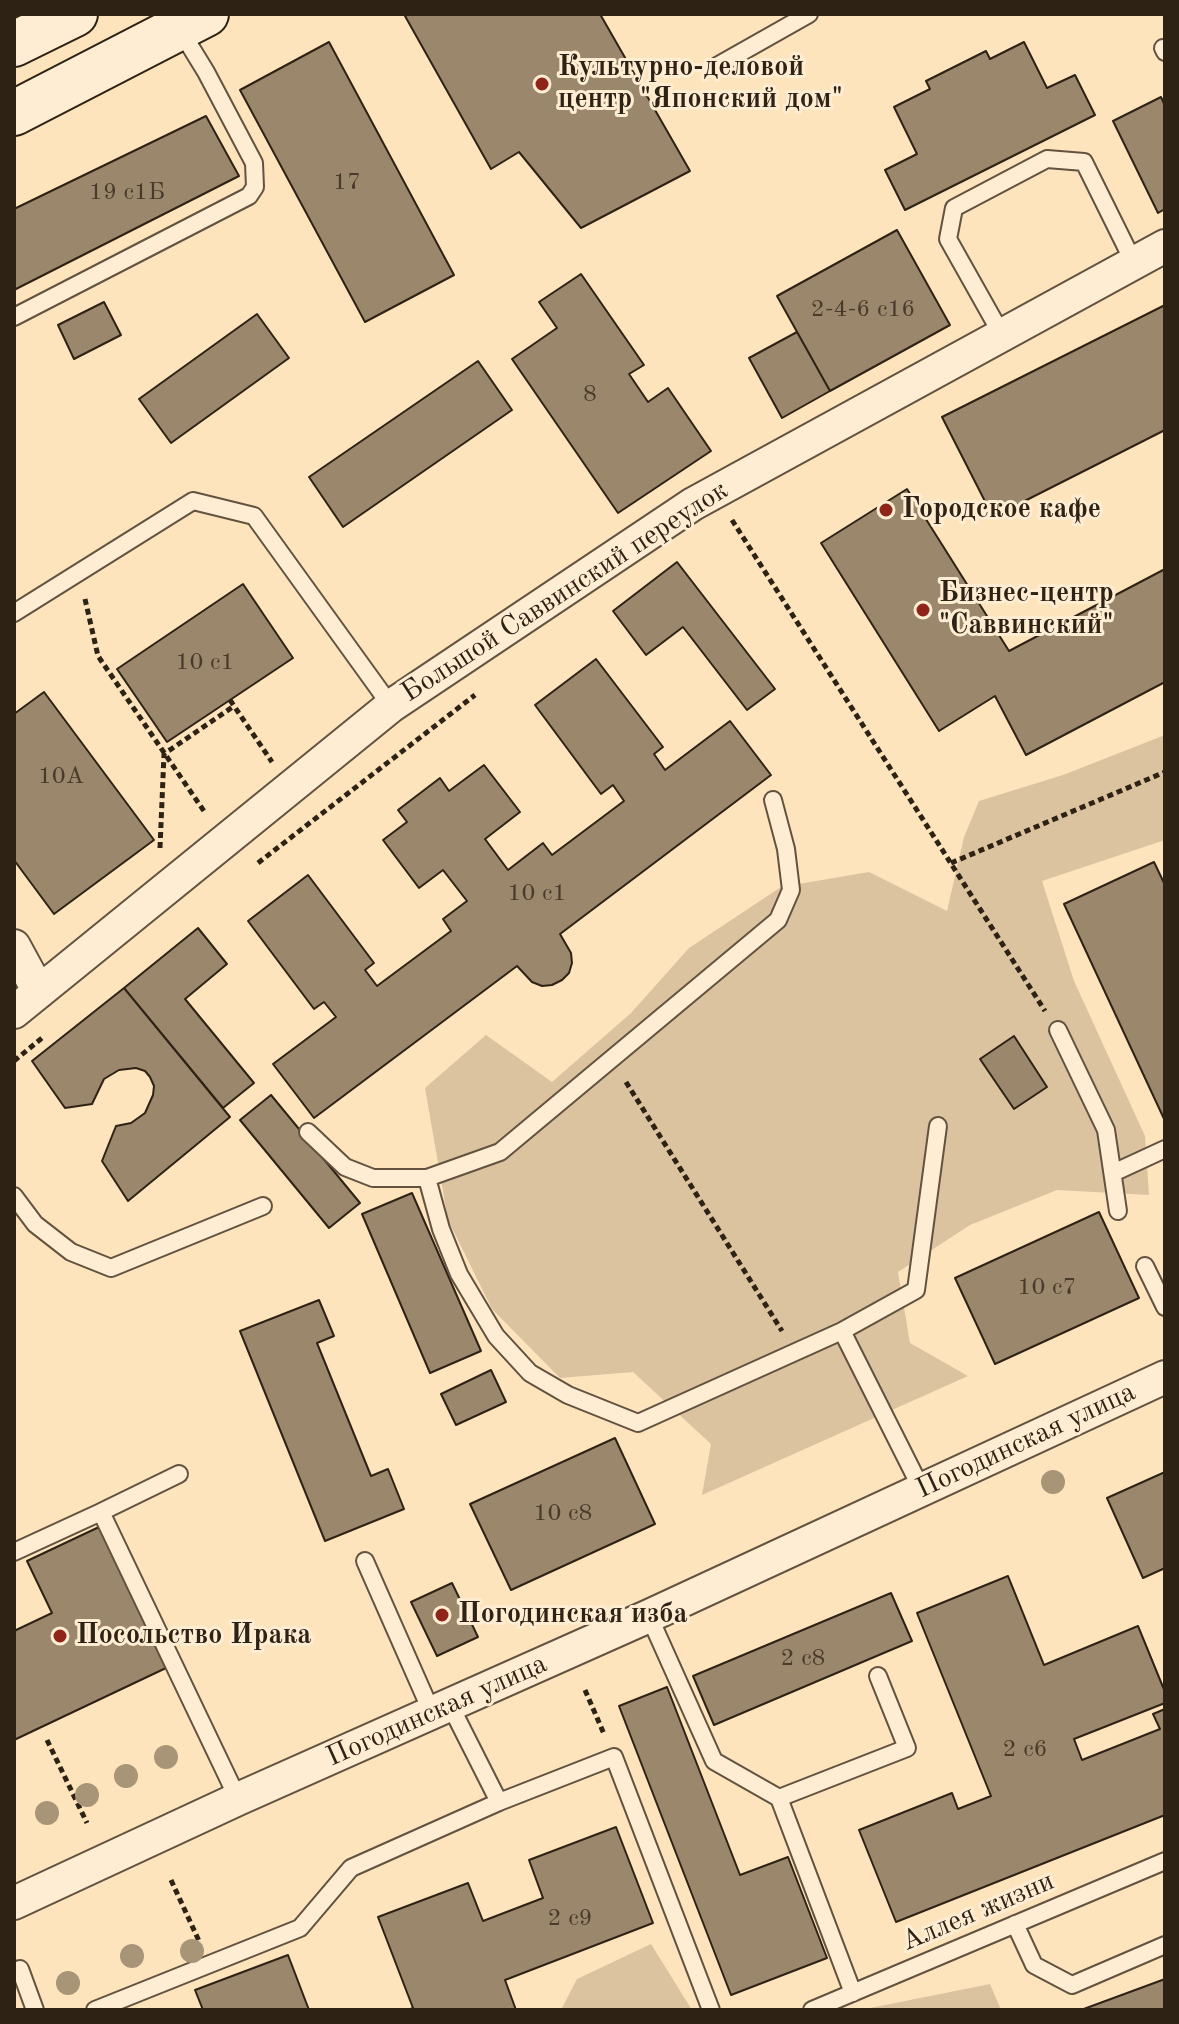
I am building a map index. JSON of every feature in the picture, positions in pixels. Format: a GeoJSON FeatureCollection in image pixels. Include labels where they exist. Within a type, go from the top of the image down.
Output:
{"type":"FeatureCollection","features":[{"type":"Feature","properties":{"kind":"main road"},"geometry":{"type":"LineString","coordinates":[[14,44],[75,14]]}},
{"type":"Feature","properties":{"kind":"main road"},"geometry":{"type":"LineString","coordinates":[[14,113],[192,21]]}},
{"type":"Feature","properties":{"kind":"street","name":"Большой Саввинский переулок"},"geometry":{"type":"LineString","coordinates":[[14,1012],[391,706],[693,504],[1165,246]]}},
{"type":"Feature","properties":{"kind":"street"},"geometry":{"type":"LineString","coordinates":[[14,946],[39,992]]}},
{"type":"Feature","properties":{"kind":"street","name":"Погодинская улица"},"geometry":{"type":"LineString","coordinates":[[14,1903],[238,1799],[649,1616],[1165,1377]]}},
{"type":"Feature","properties":{"kind":"lane"},"geometry":{"type":"LineString","coordinates":[[717,66],[809,14]]}},
{"type":"Feature","properties":{"kind":"lane"},"geometry":{"type":"LineString","coordinates":[[14,317],[249,196],[255,187],[254,163],[206,72],[192,21]]}},
{"type":"Feature","properties":{"kind":"lane"},"geometry":{"type":"LineString","coordinates":[[1002,335],[948,239],[954,208],[1047,159],[1084,162],[1134,263]]}},
{"type":"Feature","properties":{"kind":"lane"},"geometry":{"type":"LineString","coordinates":[[14,613],[193,501],[254,516],[391,706]]}},
{"type":"Feature","properties":{"kind":"lane"},"geometry":{"type":"LineString","coordinates":[[308,1132],[345,1167],[373,1178],[427,1178],[500,1152],[778,920],[791,890],[786,849],[773,800]]}},
{"type":"Feature","properties":{"kind":"lane"},"geometry":{"type":"LineString","coordinates":[[1058,1030],[1106,1130],[1118,1211]]}},
{"type":"Feature","properties":{"kind":"lane"},"geometry":{"type":"LineString","coordinates":[[427,1178],[441,1229],[459,1274],[496,1336],[530,1373],[568,1395],[638,1423],[842,1331],[916,1290],[938,1126]]}},
{"type":"Feature","properties":{"kind":"lane"},"geometry":{"type":"LineString","coordinates":[[1113,1173],[1165,1149]]}},
{"type":"Feature","properties":{"kind":"lane"},"geometry":{"type":"LineString","coordinates":[[14,1196],[35,1224],[71,1252],[111,1268],[263,1206]]}},
{"type":"Feature","properties":{"kind":"lane"},"geometry":{"type":"LineString","coordinates":[[1145,1266],[1165,1307]]}},
{"type":"Feature","properties":{"kind":"lane"},"geometry":{"type":"LineString","coordinates":[[842,1331],[922,1490]]}},
{"type":"Feature","properties":{"kind":"lane"},"geometry":{"type":"LineString","coordinates":[[14,1552],[179,1474]]}},
{"type":"Feature","properties":{"kind":"lane"},"geometry":{"type":"LineString","coordinates":[[101,1512],[238,1799]]}},
{"type":"Feature","properties":{"kind":"lane"},"geometry":{"type":"LineString","coordinates":[[365,1561],[441,1709],[499,1802]]}},
{"type":"Feature","properties":{"kind":"lane"},"geometry":{"type":"LineString","coordinates":[[649,1616],[714,1761],[779,1798],[853,1993]]}},
{"type":"Feature","properties":{"kind":"lane"},"geometry":{"type":"LineString","coordinates":[[779,1798],[907,1748],[878,1676]]}},
{"type":"Feature","properties":{"kind":"lane"},"geometry":{"type":"LineString","coordinates":[[95,2010],[300,1928],[351,1868],[499,1802],[614,1757],[711,2010]]}},
{"type":"Feature","properties":{"kind":"lane","name":"Аллея жизни"},"geometry":{"type":"LineString","coordinates":[[812,2010],[1165,1861]]}},
{"type":"Feature","properties":{"kind":"lane"},"geometry":{"type":"LineString","coordinates":[[1015,1924],[1034,1965],[1072,1985],[1165,1945]]}},
{"type":"Feature","properties":{"kind":"lane"},"geometry":{"type":"LineString","coordinates":[[20,1969],[35,2010]]}},
{"type":"Feature","properties":{"kind":"path"},"geometry":{"type":"LineString","coordinates":[[732,519],[1058,1030]]}},
{"type":"Feature","properties":{"kind":"path"},"geometry":{"type":"LineString","coordinates":[[78,573],[98,656],[209,819]]}},
{"type":"Feature","properties":{"kind":"path"},"geometry":{"type":"LineString","coordinates":[[258,863],[481,690]]}},
{"type":"Feature","properties":{"kind":"path"},"geometry":{"type":"LineString","coordinates":[[230,700],[275,766]]}},
{"type":"Feature","properties":{"kind":"path"},"geometry":{"type":"LineString","coordinates":[[164,754],[234,706]]}},
{"type":"Feature","properties":{"kind":"path"},"geometry":{"type":"LineString","coordinates":[[160,858],[164,754]]}},
{"type":"Feature","properties":{"kind":"path"},"geometry":{"type":"LineString","coordinates":[[951,863],[1165,772]]}},
{"type":"Feature","properties":{"kind":"path"},"geometry":{"type":"LineString","coordinates":[[14,1061],[50,1032]]}},
{"type":"Feature","properties":{"kind":"path"},"geometry":{"type":"LineString","coordinates":[[612,1060],[795,1352]]}},
{"type":"Feature","properties":{"kind":"path"},"geometry":{"type":"LineString","coordinates":[[585,1690],[614,1757]]}},
{"type":"Feature","properties":{"kind":"path"},"geometry":{"type":"LineString","coordinates":[[47,1740],[87,1823]]}},
{"type":"Feature","properties":{"kind":"path"},"geometry":{"type":"LineString","coordinates":[[171,1880],[210,1964]]}},
{"type":"Feature","properties":{"kind":"shaded area"},"geometry":{"type":"Polygon","coordinates":[[[1165,735],[1165,840],[1042,881],[1074,981],[1145,1136],[1149,1195],[1057,1190],[970,1225],[898,1272],[910,1343],[968,1376],[702,1495],[711,1444],[633,1372],[560,1378],[492,1309],[448,1220],[425,1088],[486,1035],[552,1082],[631,1013],[689,948],[781,887],[869,872],[947,911],[964,837],[979,801],[1063,775],[1165,735]]]}},
{"type":"Feature","properties":{"kind":"shaded area"},"geometry":{"type":"Polygon","coordinates":[[[651,1944],[692,2010],[561,2010],[577,1979],[651,1944]]]}},
{"type":"Feature","properties":{"kind":"shaded area"},"geometry":{"type":"Polygon","coordinates":[[[990,1984],[1001,2010],[860,2010],[990,1984]]]}},
{"type":"Feature","properties":{"kind":"building","name":"Культурно-деловой центр \"Японский дом\""},"geometry":{"type":"Polygon","coordinates":[[[600,14],[690,171],[581,228],[519,152],[491,169],[405,16],[600,14]]]}},
{"type":"Feature","properties":{"kind":"building"},"geometry":{"type":"Polygon","coordinates":[[[329,42],[454,275],[365,322],[240,90],[329,42]]]}},
{"type":"Feature","properties":{"kind":"building"},"geometry":{"type":"Polygon","coordinates":[[[1024,42],[1047,88],[1075,75],[1095,115],[905,210],[885,170],[917,154],[894,107],[930,89],[926,81],[986,51],[990,59],[1024,42]]]}},
{"type":"Feature","properties":{"kind":"building"},"geometry":{"type":"Polygon","coordinates":[[[1161,97],[1165,106],[1165,209],[1158,213],[1113,121],[1161,97]]]}},
{"type":"Feature","properties":{"kind":"building"},"geometry":{"type":"Polygon","coordinates":[[[206,116],[239,176],[14,290],[14,209],[206,116]]]}},
{"type":"Feature","properties":{"kind":"building"},"geometry":{"type":"Polygon","coordinates":[[[897,230],[950,325],[830,391],[777,296],[897,230]]]}},
{"type":"Feature","properties":{"kind":"building"},"geometry":{"type":"Polygon","coordinates":[[[581,274],[644,365],[629,374],[648,402],[668,388],[711,451],[618,513],[512,359],[557,328],[539,302],[581,274]]]}},
{"type":"Feature","properties":{"kind":"building"},"geometry":{"type":"Polygon","coordinates":[[[104,302],[121,335],[74,359],[58,325],[104,302]]]}},
{"type":"Feature","properties":{"kind":"building"},"geometry":{"type":"Polygon","coordinates":[[[1165,305],[1165,430],[993,517],[942,417],[1165,305]]]}},
{"type":"Feature","properties":{"kind":"building"},"geometry":{"type":"Polygon","coordinates":[[[257,314],[289,358],[171,443],[139,399],[257,314]]]}},
{"type":"Feature","properties":{"kind":"building"},"geometry":{"type":"Polygon","coordinates":[[[797,332],[830,391],[782,418],[749,358],[797,332]]]}},
{"type":"Feature","properties":{"kind":"building"},"geometry":{"type":"Polygon","coordinates":[[[478,361],[512,410],[343,527],[309,477],[478,361]]]}},
{"type":"Feature","properties":{"kind":"building","name":"Бизнес-центр \"Саввинский\""},"geometry":{"type":"Polygon","coordinates":[[[907,489],[1009,651],[1165,569],[1165,682],[1026,755],[995,696],[939,731],[821,543],[907,489]]]}},
{"type":"Feature","properties":{"kind":"building"},"geometry":{"type":"Polygon","coordinates":[[[677,562],[775,689],[747,710],[683,627],[646,655],[613,611],[677,562]]]}},
{"type":"Feature","properties":{"kind":"building"},"geometry":{"type":"Polygon","coordinates":[[[243,584],[293,658],[167,742],[117,669],[243,584]]]}},
{"type":"Feature","properties":{"kind":"building"},"geometry":{"type":"Polygon","coordinates":[[[596,659],[663,747],[654,754],[665,770],[730,721],[771,775],[560,934],[571,953],[572,963],[569,973],[562,980],[542,986],[532,982],[517,966],[314,1118],[273,1064],[336,1017],[324,1002],[314,1009],[248,921],[308,875],[374,963],[365,970],[377,986],[451,931],[443,919],[467,901],[443,870],[419,888],[383,840],[407,822],[398,810],[440,778],[449,791],[484,765],[520,812],[485,839],[508,870],[543,843],[552,855],[624,801],[613,785],[601,794],[535,705],[596,659]]]}},
{"type":"Feature","properties":{"kind":"building"},"geometry":{"type":"Polygon","coordinates":[[[44,692],[154,840],[54,914],[14,860],[14,714],[44,692]]]}},
{"type":"Feature","properties":{"kind":"building"},"geometry":{"type":"Polygon","coordinates":[[[1154,862],[1165,885],[1165,1121],[1064,904],[1154,862]]]}},
{"type":"Feature","properties":{"kind":"building"},"geometry":{"type":"Polygon","coordinates":[[[198,928],[227,964],[185,999],[254,1083],[223,1108],[124,988],[198,928]]]}},
{"type":"Feature","properties":{"kind":"building"},"geometry":{"type":"Polygon","coordinates":[[[124,988],[230,1117],[128,1201],[102,1161],[116,1126],[131,1123],[145,1113],[153,1095],[154,1086],[150,1077],[136,1068],[119,1070],[104,1079],[92,1104],[65,1108],[32,1061],[124,988]]]}},
{"type":"Feature","properties":{"kind":"building"},"geometry":{"type":"Polygon","coordinates":[[[1014,1036],[1047,1087],[1014,1109],[980,1059],[1014,1036]]]}},
{"type":"Feature","properties":{"kind":"building"},"geometry":{"type":"Polygon","coordinates":[[[271,1095],[360,1203],[329,1228],[240,1120],[271,1095]]]}},
{"type":"Feature","properties":{"kind":"building"},"geometry":{"type":"Polygon","coordinates":[[[412,1193],[481,1351],[430,1373],[362,1214],[412,1193]]]}},
{"type":"Feature","properties":{"kind":"building"},"geometry":{"type":"Polygon","coordinates":[[[1099,1212],[1139,1298],[995,1364],[955,1278],[1099,1212]]]}},
{"type":"Feature","properties":{"kind":"building"},"geometry":{"type":"Polygon","coordinates":[[[319,1300],[334,1336],[317,1343],[371,1476],[388,1469],[404,1509],[325,1541],[240,1331],[319,1300]]]}},
{"type":"Feature","properties":{"kind":"building"},"geometry":{"type":"Polygon","coordinates":[[[491,1370],[506,1402],[456,1425],[441,1394],[491,1370]]]}},
{"type":"Feature","properties":{"kind":"building"},"geometry":{"type":"Polygon","coordinates":[[[615,1438],[655,1524],[511,1590],[470,1504],[615,1438]]]}},
{"type":"Feature","properties":{"kind":"building"},"geometry":{"type":"Polygon","coordinates":[[[1165,1472],[1165,1568],[1143,1578],[1107,1498],[1165,1472]]]}},
{"type":"Feature","properties":{"kind":"building"},"geometry":{"type":"Polygon","coordinates":[[[99,1527],[166,1668],[14,1740],[14,1631],[52,1613],[27,1561],[99,1527]]]}},
{"type":"Feature","properties":{"kind":"building"},"geometry":{"type":"Polygon","coordinates":[[[1008,1576],[1044,1665],[1138,1626],[1165,1692],[1165,1703],[1074,1739],[1082,1760],[1160,1729],[1153,1714],[1165,1709],[1165,1815],[896,1922],[859,1830],[952,1793],[958,1809],[991,1796],[917,1613],[1008,1576]]]}},
{"type":"Feature","properties":{"kind":"building","name":"Погодинская изба"},"geometry":{"type":"Polygon","coordinates":[[[452,1583],[478,1637],[437,1656],[411,1602],[452,1583]]]}},
{"type":"Feature","properties":{"kind":"building"},"geometry":{"type":"Polygon","coordinates":[[[891,1593],[912,1641],[714,1725],[693,1676],[891,1593]]]}},
{"type":"Feature","properties":{"kind":"building"},"geometry":{"type":"Polygon","coordinates":[[[667,1687],[740,1875],[788,1857],[827,1958],[731,1995],[619,1706],[667,1687]]]}},
{"type":"Feature","properties":{"kind":"building"},"geometry":{"type":"Polygon","coordinates":[[[616,1827],[653,1923],[505,1980],[516,2010],[408,2010],[413,2008],[378,1917],[468,1883],[483,1921],[543,1898],[529,1860],[616,1827]]]}},
{"type":"Feature","properties":{"kind":"building"},"geometry":{"type":"Polygon","coordinates":[[[288,1955],[309,2010],[203,2010],[195,1990],[288,1955]]]}},
{"type":"Feature","properties":{"kind":"building"},"geometry":{"type":"Polygon","coordinates":[[[1165,1979],[1165,2010],[1081,2010],[1165,1979]]]}},
{"type":"Feature","properties":{"kind":"place","name":"Культурно-деловой центр \"Японский дом\""},"geometry":{"type":"Point","coordinates":[542,84]}},
{"type":"Feature","properties":{"kind":"place","name":"Городское кафе"},"geometry":{"type":"Point","coordinates":[886,510]}},
{"type":"Feature","properties":{"kind":"place","name":"Бизнес-центр \"Саввинский\""},"geometry":{"type":"Point","coordinates":[923,610]}},
{"type":"Feature","properties":{"kind":"place","name":"Погодинская изба"},"geometry":{"type":"Point","coordinates":[442,1615]}},
{"type":"Feature","properties":{"kind":"place","name":"Посольство Ирака"},"geometry":{"type":"Point","coordinates":[60,1636]}}]}
